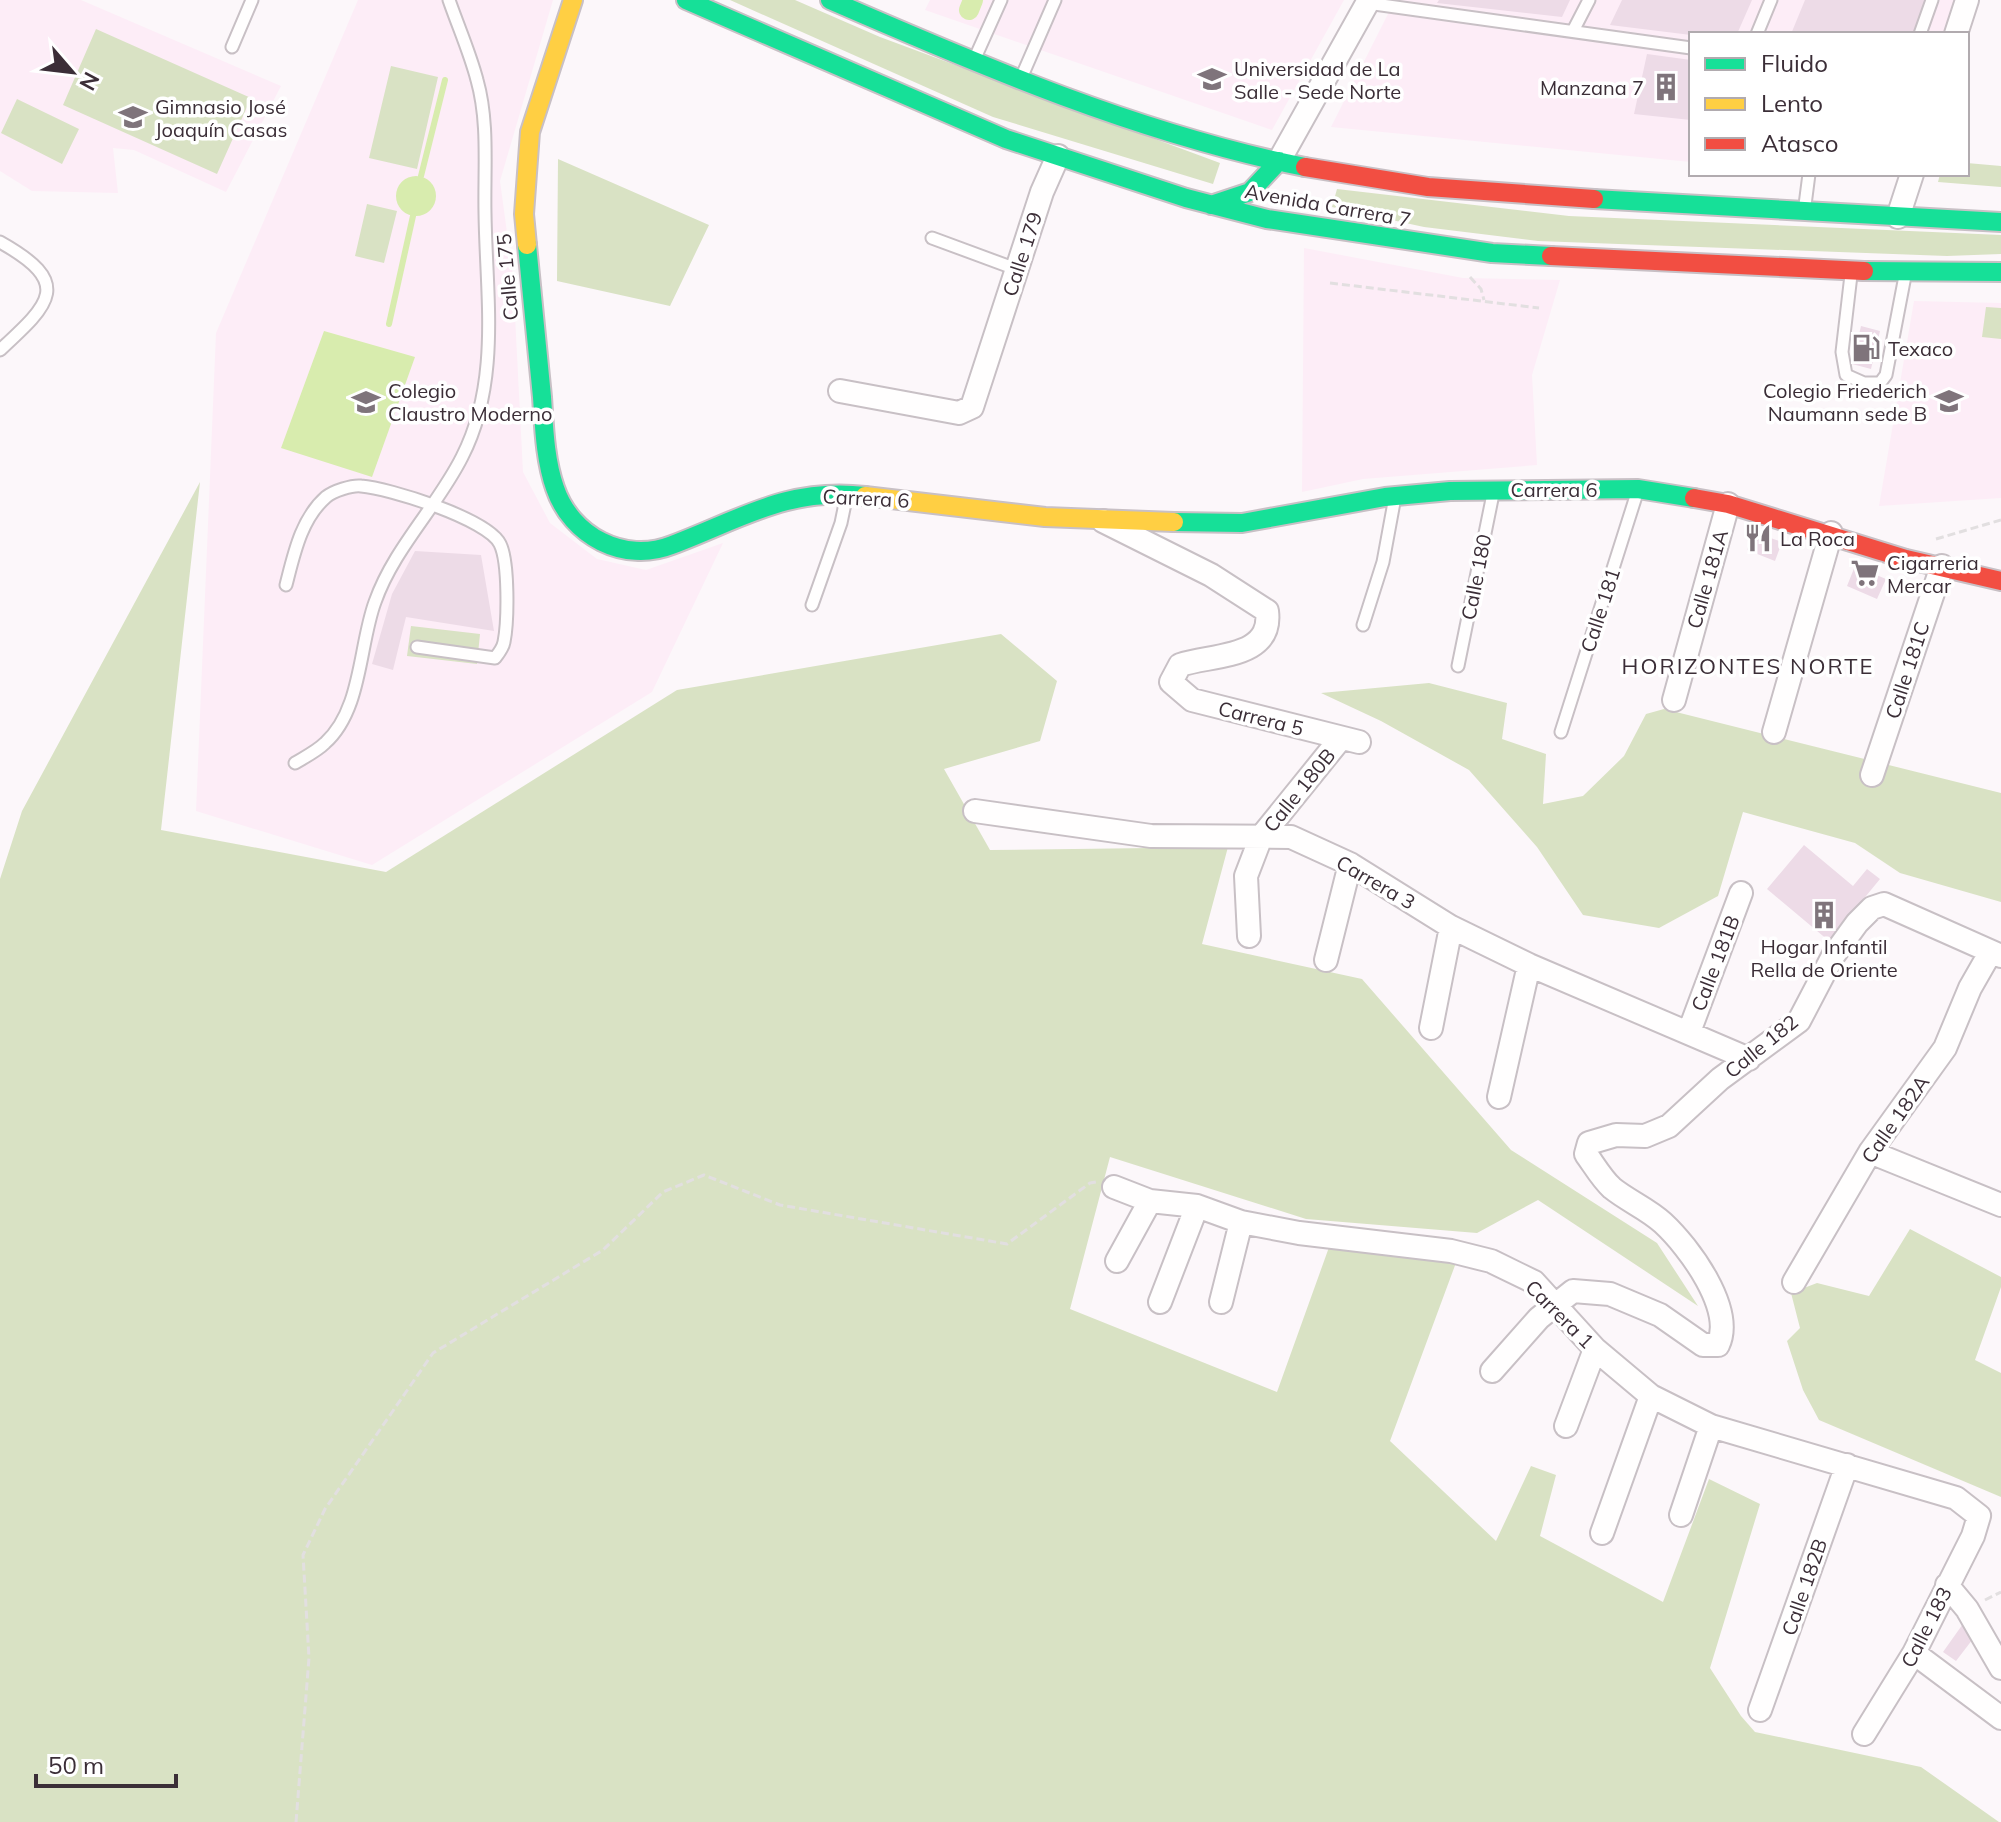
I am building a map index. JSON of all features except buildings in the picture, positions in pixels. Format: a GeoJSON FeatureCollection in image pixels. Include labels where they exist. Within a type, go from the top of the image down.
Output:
{"type":"FeatureCollection","features":[{"type":"Feature","properties":{"kind":"main road","name":"Calle 175"},"geometry":{"type":"LineString","coordinates":[[573,0],[530,132],[524,173],[524,214],[546,443],[555,489],[578,526],[596,540]]}},
{"type":"Feature","properties":{"kind":"main road","name":"Avenida Carrera 7"},"geometry":{"type":"LineString","coordinates":[[686,0],[980,128],[1211,205],[1267,219],[1492,253],[1851,271],[2001,272]]}},
{"type":"Feature","properties":{"kind":"main road","name":"Avenida Carrera 7"},"geometry":{"type":"LineString","coordinates":[[830,0],[1020,80],[1204,141],[1323,171],[1518,195],[2001,222]]}},
{"type":"Feature","properties":{"kind":"main road"},"geometry":{"type":"LineString","coordinates":[[1211,205],[1250,192],[1279,161]]}},
{"type":"Feature","properties":{"kind":"main road","name":"Carrera 6"},"geometry":{"type":"LineString","coordinates":[[596,540],[618,549],[643,551],[668,547],[798,496],[847,494],[1045,517],[1242,523],[1395,497],[1494,489],[1638,489],[1728,504],[1831,533],[1906,559],[2001,581]]}},
{"type":"Feature","properties":{"kind":"street"},"geometry":{"type":"LineString","coordinates":[[1957,32],[1967,0]]}},
{"type":"Feature","properties":{"kind":"street"},"geometry":{"type":"LineString","coordinates":[[1279,161],[1368,2]]}},
{"type":"Feature","properties":{"kind":"street","name":"Calle 179"},"geometry":{"type":"LineString","coordinates":[[840,391],[959,413],[972,407],[992,355],[1016,269],[1058,156]]}},
{"type":"Feature","properties":{"kind":"street"},"geometry":{"type":"LineString","coordinates":[[1898,217],[1911,176]]}},
{"type":"Feature","properties":{"kind":"street","name":"Calle 181A"},"geometry":{"type":"LineString","coordinates":[[1674,700],[1728,504]]}},
{"type":"Feature","properties":{"kind":"street","name":"Carrera 6"},"geometry":{"type":"LineString","coordinates":[[1098,518],[1211,575],[1267,611],[1267,630],[1254,646],[1180,665],[1171,682]]}},
{"type":"Feature","properties":{"kind":"street"},"geometry":{"type":"LineString","coordinates":[[1774,732],[1831,533]]}},
{"type":"Feature","properties":{"kind":"street","name":"Calle 181C"},"geometry":{"type":"LineString","coordinates":[[1872,775],[1942,566]]}},
{"type":"Feature","properties":{"kind":"street","name":"Carrera 5"},"geometry":{"type":"LineString","coordinates":[[1171,682],[1192,700],[1350,740]]}},
{"type":"Feature","properties":{"kind":"street","name":"Calle 180B"},"geometry":{"type":"LineString","coordinates":[[1249,936],[1246,876],[1261,837],[1350,740]]}},
{"type":"Feature","properties":{"kind":"street","name":"Carrera 3"},"geometry":{"type":"LineString","coordinates":[[975,811],[1151,836],[1291,837],[1350,864],[1451,927],[1529,965],[1749,1059]]}},
{"type":"Feature","properties":{"kind":"street"},"geometry":{"type":"LineString","coordinates":[[1326,960],[1350,864]]}},
{"type":"Feature","properties":{"kind":"street","name":"Calle 181B"},"geometry":{"type":"LineString","coordinates":[[1689,1032],[1741,893]]}},
{"type":"Feature","properties":{"kind":"street","name":"Calle 182"},"geometry":{"type":"LineString","coordinates":[[1556,1303],[1573,1291],[1610,1294],[1660,1315],[1703,1345],[1718,1345],[1723,1334],[1721,1316],[1701,1268],[1663,1223],[1610,1186],[1586,1154],[1589,1143],[1602,1138],[1645,1136],[1669,1126],[1720,1079],[1799,1021],[1841,945],[1864,916],[1884,904],[1996,955]]}},
{"type":"Feature","properties":{"kind":"street"},"geometry":{"type":"LineString","coordinates":[[1431,1028],[1451,927]]}},
{"type":"Feature","properties":{"kind":"street","name":"Calle 182A"},"geometry":{"type":"LineString","coordinates":[[1794,1282],[1870,1152],[1945,1048],[1970,988],[1996,955]]}},
{"type":"Feature","properties":{"kind":"street"},"geometry":{"type":"LineString","coordinates":[[1499,1097],[1529,965]]}},
{"type":"Feature","properties":{"kind":"street"},"geometry":{"type":"LineString","coordinates":[[1870,1152],[2001,1205]]}},
{"type":"Feature","properties":{"kind":"street","name":"Carrera 1"},"geometry":{"type":"LineString","coordinates":[[1114,1187],[1150,1201],[1197,1206],[1241,1222],[1478,1257],[1534,1282],[1595,1349],[1651,1396],[1711,1426],[1956,1498],[1979,1516]]}},
{"type":"Feature","properties":{"kind":"street"},"geometry":{"type":"LineString","coordinates":[[1117,1261],[1150,1201]]}},
{"type":"Feature","properties":{"kind":"street"},"geometry":{"type":"LineString","coordinates":[[1160,1302],[1197,1206]]}},
{"type":"Feature","properties":{"kind":"street"},"geometry":{"type":"LineString","coordinates":[[1221,1302],[1241,1222]]}},
{"type":"Feature","properties":{"kind":"street"},"geometry":{"type":"LineString","coordinates":[[1492,1371],[1556,1303]]}},
{"type":"Feature","properties":{"kind":"street"},"geometry":{"type":"LineString","coordinates":[[1566,1426],[1595,1349]]}},
{"type":"Feature","properties":{"kind":"street"},"geometry":{"type":"LineString","coordinates":[[1602,1533],[1651,1396]]}},
{"type":"Feature","properties":{"kind":"street"},"geometry":{"type":"LineString","coordinates":[[1681,1515],[1711,1426]]}},
{"type":"Feature","properties":{"kind":"street","name":"Calle 182B"},"geometry":{"type":"LineString","coordinates":[[1760,1710],[1847,1465]]}},
{"type":"Feature","properties":{"kind":"street","name":"Calle 183"},"geometry":{"type":"LineString","coordinates":[[1864,1734],[1914,1653],[1973,1536],[1979,1516]]}},
{"type":"Feature","properties":{"kind":"street"},"geometry":{"type":"LineString","coordinates":[[1947,1585],[1967,1609],[2001,1668]]}},
{"type":"Feature","properties":{"kind":"street"},"geometry":{"type":"LineString","coordinates":[[1914,1653],[2001,1718]]}},
{"type":"Feature","properties":{"kind":"lane"},"geometry":{"type":"LineString","coordinates":[[232,47],[252,0]]}},
{"type":"Feature","properties":{"kind":"lane"},"geometry":{"type":"LineString","coordinates":[[295,763],[326,743],[342,720],[355,685],[375,602],[399,554],[462,458],[480,412],[488,350],[485,156],[478,81],[449,0]]}},
{"type":"Feature","properties":{"kind":"lane"},"geometry":{"type":"LineString","coordinates":[[974,62],[1001,0]]}},
{"type":"Feature","properties":{"kind":"lane"},"geometry":{"type":"LineString","coordinates":[[1020,80],[1055,0]]}},
{"type":"Feature","properties":{"kind":"lane"},"geometry":{"type":"LineString","coordinates":[[1573,31],[1589,0]]}},
{"type":"Feature","properties":{"kind":"lane"},"geometry":{"type":"LineString","coordinates":[[1758,32],[1771,0]]}},
{"type":"Feature","properties":{"kind":"lane"},"geometry":{"type":"LineString","coordinates":[[1921,32],[1932,0]]}},
{"type":"Feature","properties":{"kind":"lane"},"geometry":{"type":"LineString","coordinates":[[1368,2],[1414,4],[1689,48]]}},
{"type":"Feature","properties":{"kind":"lane"},"geometry":{"type":"LineString","coordinates":[[1804,210],[1809,176]]}},
{"type":"Feature","properties":{"kind":"lane"},"geometry":{"type":"LineString","coordinates":[[932,238],[1016,269]]}},
{"type":"Feature","properties":{"kind":"lane"},"geometry":{"type":"LineString","coordinates":[[0,242],[29,258],[46,277],[47,300],[36,317],[0,350]]}},
{"type":"Feature","properties":{"kind":"lane"},"geometry":{"type":"LineString","coordinates":[[1851,271],[1842,352],[1846,375],[1864,383],[1880,383],[1886,375],[1905,272]]}},
{"type":"Feature","properties":{"kind":"lane"},"geometry":{"type":"LineString","coordinates":[[286,585],[296,545],[309,518],[328,495],[358,485],[432,504],[485,529],[500,542],[505,560],[504,645],[495,658],[417,647]]}},
{"type":"Feature","properties":{"kind":"lane","name":"Calle 180"},"geometry":{"type":"LineString","coordinates":[[1458,666],[1494,489]]}},
{"type":"Feature","properties":{"kind":"lane","name":"Calle 181"},"geometry":{"type":"LineString","coordinates":[[1561,732],[1638,489]]}},
{"type":"Feature","properties":{"kind":"lane"},"geometry":{"type":"LineString","coordinates":[[812,605],[841,523],[847,494]]}},
{"type":"Feature","properties":{"kind":"lane"},"geometry":{"type":"LineString","coordinates":[[1363,625],[1383,562],[1395,497]]}},
{"type":"Feature","properties":{"kind":"path"},"geometry":{"type":"LineString","coordinates":[[1465,271],[1481,289],[1484,300]]}},
{"type":"Feature","properties":{"kind":"path"},"geometry":{"type":"LineString","coordinates":[[1330,283],[1539,308]]}},
{"type":"Feature","properties":{"kind":"path"},"geometry":{"type":"LineString","coordinates":[[1935,540],[2001,520]]}},
{"type":"Feature","properties":{"kind":"path"},"geometry":{"type":"LineString","coordinates":[[296,1822],[309,1658],[303,1555],[325,1509],[433,1353],[603,1250],[663,1192],[704,1175],[780,1205],[1007,1244],[1090,1183],[1114,1187]]}},
{"type":"Feature","properties":{"kind":"shaded area","name":"Gimnasio José Joaquín Casas"},"geometry":{"type":"Polygon","coordinates":[[[0,0],[81,0],[281,86],[226,192],[134,150],[113,148],[118,193],[32,191],[0,171],[0,0]]]}},
{"type":"Feature","properties":{"kind":"shaded area","name":"Colegio Claustro Moderno"},"geometry":{"type":"Polygon","coordinates":[[[358,0],[553,0],[500,181],[513,277],[523,472],[550,523],[597,559],[646,570],[723,543],[652,692],[372,865],[196,811],[216,333],[358,0]]]}},
{"type":"Feature","properties":{"kind":"shaded area"},"geometry":{"type":"Polygon","coordinates":[[[730,0],[795,0],[880,37],[1220,163],[1213,184],[993,117],[730,0]]]}},
{"type":"Feature","properties":{"kind":"shaded area","name":"Universidad de La Salle - Sede Norte"},"geometry":{"type":"Polygon","coordinates":[[[930,0],[1344,0],[1272,130],[925,10],[930,0]]]}},
{"type":"Feature","properties":{"kind":"shaded area"},"geometry":{"type":"Polygon","coordinates":[[[1395,0],[1959,0],[1949,32],[1689,32],[1689,162],[1331,127],[1395,0]]]}},
{"type":"Feature","properties":{"kind":"shaded area"},"geometry":{"type":"Polygon","coordinates":[[[96,29],[251,98],[217,174],[63,105],[96,29]]]}},
{"type":"Feature","properties":{"kind":"shaded area"},"geometry":{"type":"Polygon","coordinates":[[[391,66],[438,77],[417,169],[369,158],[391,66]]]}},
{"type":"Feature","properties":{"kind":"shaded area"},"geometry":{"type":"Polygon","coordinates":[[[17,99],[79,129],[62,164],[1,133],[17,99]]]}},
{"type":"Feature","properties":{"kind":"shaded area"},"geometry":{"type":"Polygon","coordinates":[[[558,159],[709,225],[670,306],[557,281],[558,159]]]}},
{"type":"Feature","properties":{"kind":"shaded area"},"geometry":{"type":"Polygon","coordinates":[[[1969,163],[2001,166],[2001,187],[1938,182],[1940,176],[1969,176],[1969,163]]]}},
{"type":"Feature","properties":{"kind":"shaded area"},"geometry":{"type":"Polygon","coordinates":[[[416,176],[430,182],[436,196],[430,210],[416,216],[402,210],[396,196],[402,182],[416,176]]]}},
{"type":"Feature","properties":{"kind":"shaded area"},"geometry":{"type":"Polygon","coordinates":[[[1337,189],[1569,216],[2001,235],[2001,254],[1947,256],[1538,241],[1424,227],[1332,207],[1337,189]]]}},
{"type":"Feature","properties":{"kind":"shaded area"},"geometry":{"type":"Polygon","coordinates":[[[367,204],[397,211],[384,263],[355,256],[367,204]]]}},
{"type":"Feature","properties":{"kind":"shaded area"},"geometry":{"type":"Polygon","coordinates":[[[1304,248],[1463,278],[1560,280],[1532,375],[1537,465],[1363,479],[1302,492],[1304,248]]]}},
{"type":"Feature","properties":{"kind":"shaded area","name":"Colegio Friederich Naumann sede B"},"geometry":{"type":"Polygon","coordinates":[[[1914,301],[2001,303],[2001,498],[1879,506],[1914,301]]]}},
{"type":"Feature","properties":{"kind":"shaded area"},"geometry":{"type":"Polygon","coordinates":[[[1986,307],[2001,308],[2001,339],[1982,337],[1986,307]]]}},
{"type":"Feature","properties":{"kind":"shaded area"},"geometry":{"type":"Polygon","coordinates":[[[324,331],[415,357],[372,477],[281,448],[324,331]]]}},
{"type":"Feature","properties":{"kind":"shaded area"},"geometry":{"type":"Polygon","coordinates":[[[200,482],[161,830],[386,872],[677,690],[1001,634],[1057,681],[1040,741],[944,769],[990,850],[1228,847],[1202,944],[1362,979],[1511,1150],[1657,1243],[1698,1306],[1538,1200],[1477,1233],[1306,1219],[1110,1157],[1070,1309],[1277,1392],[1337,1225],[1457,1260],[1390,1441],[1496,1541],[1531,1466],[1556,1475],[1540,1536],[1663,1602],[1709,1479],[1760,1504],[1710,1668],[1741,1716],[1755,1732],[1921,1767],[1999,1822],[0,1822],[0,879],[22,811],[200,482]]]}},
{"type":"Feature","properties":{"kind":"shaded area"},"geometry":{"type":"Polygon","coordinates":[[[411,626],[480,634],[477,664],[407,656],[411,626]]]}},
{"type":"Feature","properties":{"kind":"shaded area"},"geometry":{"type":"Polygon","coordinates":[[[1429,683],[1507,703],[1502,739],[1546,754],[1543,804],[1583,796],[1624,756],[1646,714],[1664,709],[2001,793],[2001,902],[1900,873],[1855,843],[1743,812],[1718,896],[1659,928],[1583,915],[1537,847],[1469,770],[1381,721],[1321,693],[1429,683]]]}},
{"type":"Feature","properties":{"kind":"shaded area"},"geometry":{"type":"Polygon","coordinates":[[[1910,1229],[2001,1277],[2001,1287],[1975,1360],[2001,1373],[2001,1497],[1819,1420],[1803,1390],[1787,1341],[1800,1328],[1791,1293],[1817,1283],[1869,1296],[1910,1229]]]}},
{"type":"Feature","properties":{"kind":"waterway"},"geometry":{"type":"LineString","coordinates":[[969,10],[973,0]]}},
{"type":"Feature","properties":{"kind":"waterway"},"geometry":{"type":"LineString","coordinates":[[421,176],[445,80]]}},
{"type":"Feature","properties":{"kind":"waterway"},"geometry":{"type":"LineString","coordinates":[[389,324],[413,216]]}},
{"type":"Feature","properties":{"kind":"traffic: fast"},"geometry":{"type":"LineString","coordinates":[[686,0],[1006,139],[1186,198],[1267,219],[1492,253],[1551,256]]}},
{"type":"Feature","properties":{"kind":"traffic: fast"},"geometry":{"type":"LineString","coordinates":[[830,0],[1063,96],[1183,136],[1305,167]]}},
{"type":"Feature","properties":{"kind":"traffic: fast"},"geometry":{"type":"LineString","coordinates":[[1211,205],[1250,192],[1279,161]]}},
{"type":"Feature","properties":{"kind":"traffic: fast"},"geometry":{"type":"LineString","coordinates":[[1594,199],[2001,222]]}},
{"type":"Feature","properties":{"kind":"traffic: fast"},"geometry":{"type":"LineString","coordinates":[[527,245],[549,466],[563,505],[586,532],[618,548],[654,550],[788,501],[837,494],[865,496]]}},
{"type":"Feature","properties":{"kind":"traffic: fast"},"geometry":{"type":"LineString","coordinates":[[1864,271],[2001,272]]}},
{"type":"Feature","properties":{"kind":"traffic: fast"},"geometry":{"type":"LineString","coordinates":[[1174,522],[1242,523],[1385,497],[1450,491],[1638,489],[1694,498]]}},
{"type":"Feature","properties":{"kind":"traffic: slow"},"geometry":{"type":"LineString","coordinates":[[527,245],[524,214],[530,132],[573,0]]}},
{"type":"Feature","properties":{"kind":"traffic: slow"},"geometry":{"type":"LineString","coordinates":[[865,496],[1045,517],[1174,522]]}},
{"type":"Feature","properties":{"kind":"traffic: jam"},"geometry":{"type":"LineString","coordinates":[[1305,167],[1428,187],[1594,199]]}},
{"type":"Feature","properties":{"kind":"traffic: jam"},"geometry":{"type":"LineString","coordinates":[[1551,256],[1864,271]]}},
{"type":"Feature","properties":{"kind":"traffic: jam"},"geometry":{"type":"LineString","coordinates":[[1694,498],[1728,504],[1906,559],[2001,581]]}},
{"type":"Feature","properties":{"kind":"place","name":"Universidad de La Salle - Sede Norte"},"geometry":{"type":"Point","coordinates":[1212,79]}},
{"type":"Feature","properties":{"kind":"place","name":"Manzana 7"},"geometry":{"type":"Point","coordinates":[1666,87]}},
{"type":"Feature","properties":{"kind":"place","name":"Gimnasio José Joaquín Casas"},"geometry":{"type":"Point","coordinates":[133,117]}},
{"type":"Feature","properties":{"kind":"place","name":"Texaco"},"geometry":{"type":"Point","coordinates":[1866,348]}},
{"type":"Feature","properties":{"kind":"place","name":"Colegio Friederich Naumann sede B"},"geometry":{"type":"Point","coordinates":[1949,401]}},
{"type":"Feature","properties":{"kind":"place","name":"Colegio Claustro Moderno"},"geometry":{"type":"Point","coordinates":[366,402]}},
{"type":"Feature","properties":{"kind":"place","name":"La Roca"},"geometry":{"type":"Point","coordinates":[1758,538]}},
{"type":"Feature","properties":{"kind":"place","name":"Cigarreria Mercar"},"geometry":{"type":"Point","coordinates":[1865,573]}},
{"type":"Feature","properties":{"kind":"place","name":"Hogar Infantil Rella de Oriente"},"geometry":{"type":"Point","coordinates":[1824,915]}},
{"type":"Feature","properties":{"kind":"district","name":"HORIZONTES NORTE"},"geometry":{"type":"Point","coordinates":[1748,666]}}]}
